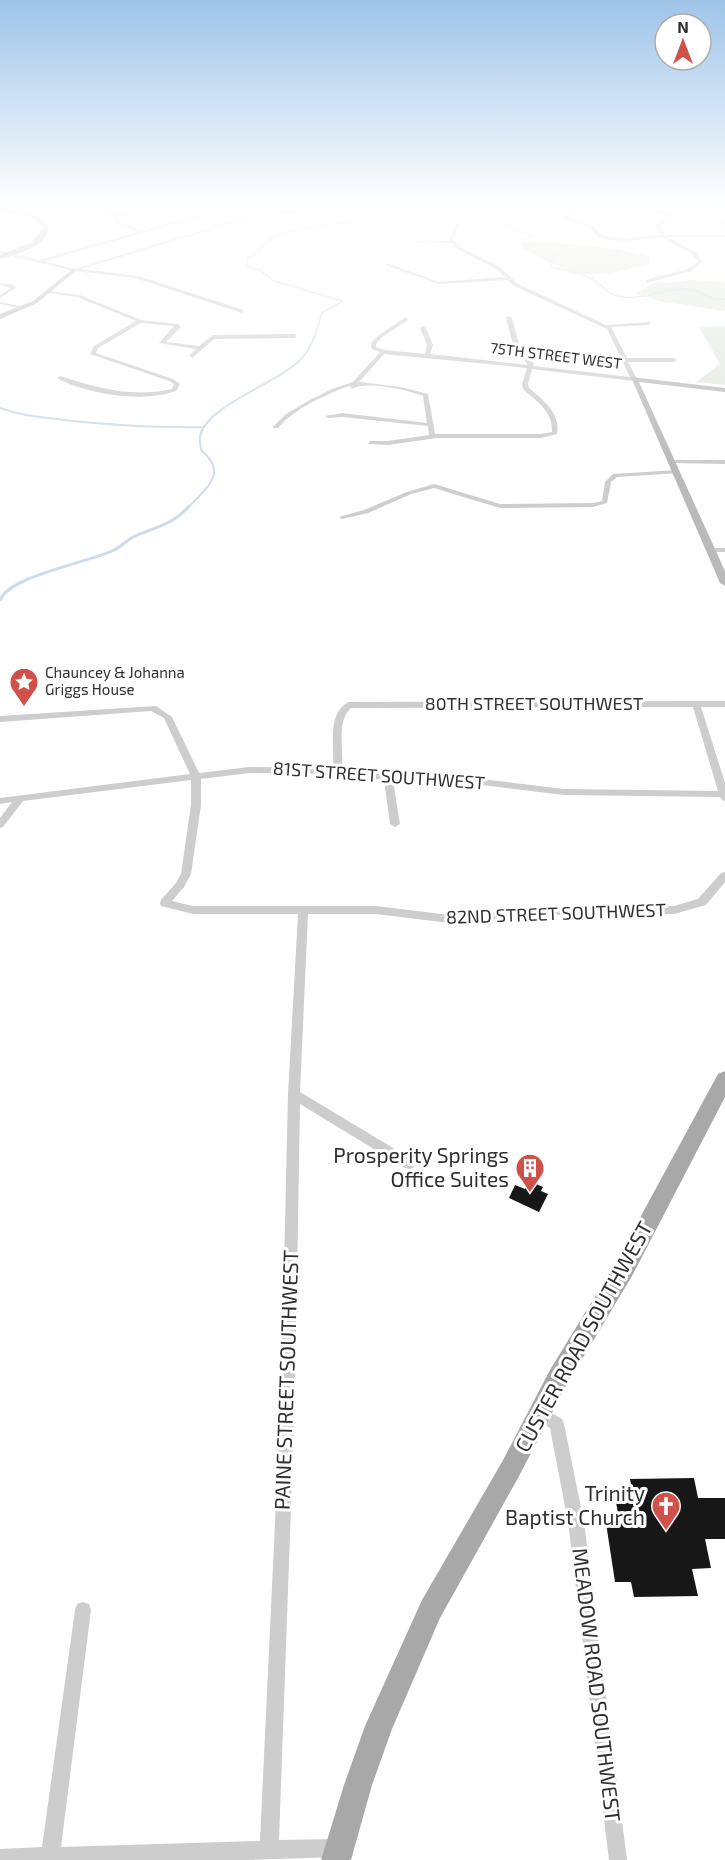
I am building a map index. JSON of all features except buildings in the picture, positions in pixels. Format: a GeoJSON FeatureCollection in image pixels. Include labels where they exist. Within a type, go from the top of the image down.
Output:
{"type":"FeatureCollection","features":[{"type":"Feature","properties":{"kind":"main road","name":"CUSTER ROAD SOUTHWEST"},"geometry":{"type":"LineString","coordinates":[[337,1854],[379,1726],[431,1610],[510,1470],[539,1413],[624,1269],[725,1079]]}},
{"type":"Feature","properties":{"kind":"street"},"geometry":{"type":"LineString","coordinates":[[0,317],[23,308],[51,290]]}},
{"type":"Feature","properties":{"kind":"street"},"geometry":{"type":"LineString","coordinates":[[176,290],[242,311]]}},
{"type":"Feature","properties":{"kind":"street"},"geometry":{"type":"LineString","coordinates":[[527,290],[607,326],[613,333],[725,583]]}},
{"type":"Feature","properties":{"kind":"street"},"geometry":{"type":"LineString","coordinates":[[48,292],[78,296],[140,321],[176,325],[178,327],[162,344],[199,348]]}},
{"type":"Feature","properties":{"kind":"street"},"geometry":{"type":"LineString","coordinates":[[0,303],[23,308]]}},
{"type":"Feature","properties":{"kind":"street"},"geometry":{"type":"LineString","coordinates":[[371,443],[388,443],[432,436],[552,435],[556,429],[548,407],[526,389],[525,384],[531,367],[530,360],[515,341],[509,318]]}},
{"type":"Feature","properties":{"kind":"street"},"geometry":{"type":"LineString","coordinates":[[277,426],[304,409],[353,386],[383,352],[373,347],[375,341],[383,333],[400,325],[406,319]]}},
{"type":"Feature","properties":{"kind":"street"},"geometry":{"type":"LineString","coordinates":[[60,378],[93,388],[128,393],[174,390],[177,384],[171,380],[93,354],[96,347],[140,321]]}},
{"type":"Feature","properties":{"kind":"street"},"geometry":{"type":"LineString","coordinates":[[607,326],[650,323]]}},
{"type":"Feature","properties":{"kind":"street"},"geometry":{"type":"LineString","coordinates":[[423,328],[430,345],[427,355]]}},
{"type":"Feature","properties":{"kind":"street"},"geometry":{"type":"LineString","coordinates":[[192,356],[215,337],[294,336]]}},
{"type":"Feature","properties":{"kind":"street","name":"75TH STREET WEST"},"geometry":{"type":"LineString","coordinates":[[383,352],[427,355],[725,390]]}},
{"type":"Feature","properties":{"kind":"street"},"geometry":{"type":"LineString","coordinates":[[626,360],[675,360]]}},
{"type":"Feature","properties":{"kind":"street"},"geometry":{"type":"LineString","coordinates":[[353,384],[425,394],[428,398],[432,436]]}},
{"type":"Feature","properties":{"kind":"street"},"geometry":{"type":"LineString","coordinates":[[328,416],[342,415],[431,425]]}},
{"type":"Feature","properties":{"kind":"street"},"geometry":{"type":"LineString","coordinates":[[672,462],[725,462]]}},
{"type":"Feature","properties":{"kind":"street"},"geometry":{"type":"LineString","coordinates":[[342,517],[366,513],[414,491],[434,486],[500,506],[593,505],[605,501],[608,482],[615,475],[677,472]]}},
{"type":"Feature","properties":{"kind":"street"},"geometry":{"type":"LineString","coordinates":[[711,550],[725,550]]}},
{"type":"Feature","properties":{"kind":"street"},"geometry":{"type":"LineString","coordinates":[[696,704],[724,796]]}},
{"type":"Feature","properties":{"kind":"street","name":"80TH STREET SOUTHWEST"},"geometry":{"type":"LineString","coordinates":[[337,771],[340,717],[344,708],[349,705],[725,704]]}},
{"type":"Feature","properties":{"kind":"street"},"geometry":{"type":"LineString","coordinates":[[0,719],[153,708],[168,717],[196,777]]}},
{"type":"Feature","properties":{"kind":"street","name":"81ST STREET SOUTHWEST"},"geometry":{"type":"LineString","coordinates":[[0,801],[258,769],[337,771],[388,778],[458,779],[564,792],[724,796]]}},
{"type":"Feature","properties":{"kind":"street","name":"82ND STREET SOUTHWEST"},"geometry":{"type":"LineString","coordinates":[[196,777],[196,805],[186,874],[165,903],[193,910],[376,910],[450,919],[473,919],[536,911],[674,910],[695,905],[711,894],[725,875]]}},
{"type":"Feature","properties":{"kind":"street"},"geometry":{"type":"LineString","coordinates":[[388,778],[395,824]]}},
{"type":"Feature","properties":{"kind":"street"},"geometry":{"type":"LineString","coordinates":[[0,825],[20,799]]}},
{"type":"Feature","properties":{"kind":"street","name":"PAINE STREET SOUTHWEST"},"geometry":{"type":"LineString","coordinates":[[269,1850],[288,1396],[294,1094],[303,911]]}},
{"type":"Feature","properties":{"kind":"street"},"geometry":{"type":"LineString","coordinates":[[294,1094],[409,1164]]}},
{"type":"Feature","properties":{"kind":"street","name":"MEADOW ROAD SOUTHWEST"},"geometry":{"type":"LineString","coordinates":[[539,1413],[557,1424],[576,1522],[618,1860]]}},
{"type":"Feature","properties":{"kind":"street"},"geometry":{"type":"LineString","coordinates":[[50,1857],[83,1610]]}},
{"type":"Feature","properties":{"kind":"street"},"geometry":{"type":"LineString","coordinates":[[0,1858],[269,1850],[337,1854]]}},
{"type":"Feature","properties":{"kind":"shaded area"},"geometry":{"type":"Polygon","coordinates":[[[642,290],[725,290],[725,311],[658,301],[636,293],[642,290]]]}},
{"type":"Feature","properties":{"kind":"shaded area"},"geometry":{"type":"Polygon","coordinates":[[[725,326],[725,385],[696,382],[720,364],[699,327],[725,326]]]}},
{"type":"Feature","properties":{"kind":"waterway"},"geometry":{"type":"LineString","coordinates":[[304,290],[343,301],[322,313],[315,336]]}},
{"type":"Feature","properties":{"kind":"waterway"},"geometry":{"type":"LineString","coordinates":[[606,290],[618,296],[630,297],[673,290]]}},
{"type":"Feature","properties":{"kind":"waterway"},"geometry":{"type":"LineString","coordinates":[[691,290],[713,298],[725,299]]}},
{"type":"Feature","properties":{"kind":"waterway"},"geometry":{"type":"LineString","coordinates":[[188,508],[207,487],[214,473],[209,458],[201,450],[200,436],[205,425],[229,404],[291,368],[306,353],[315,335]]}},
{"type":"Feature","properties":{"kind":"waterway"},"geometry":{"type":"LineString","coordinates":[[0,408],[32,416],[82,422],[151,427],[204,427]]}},
{"type":"Feature","properties":{"kind":"waterway"},"geometry":{"type":"LineString","coordinates":[[0,600],[7,591],[19,583],[114,550],[133,537],[170,522],[189,506]]}},
{"type":"Feature","properties":{"kind":"place","name":"Chauncey & Johanna Griggs House"},"geometry":{"type":"Point","coordinates":[24,708]}},
{"type":"Feature","properties":{"kind":"place","name":"Prosperity Springs Office Suites"},"geometry":{"type":"Point","coordinates":[530,1194]}},
{"type":"Feature","properties":{"kind":"place","name":"Trinity Baptist Church"},"geometry":{"type":"Point","coordinates":[666,1532]}}]}
